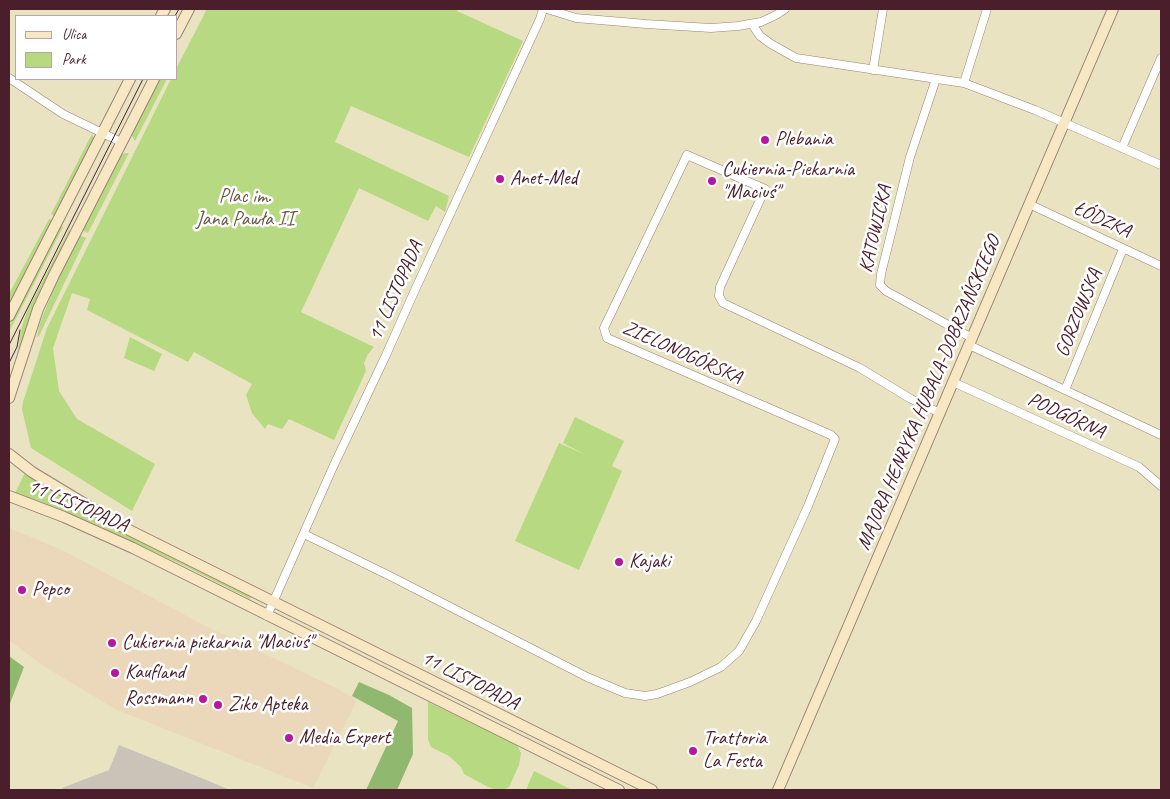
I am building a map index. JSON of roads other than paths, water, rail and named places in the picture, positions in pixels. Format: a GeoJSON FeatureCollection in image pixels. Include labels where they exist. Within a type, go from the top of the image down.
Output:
{"type":"FeatureCollection","features":[{"type":"Feature","properties":{"kind":"street"},"geometry":{"type":"LineString","coordinates":[[178,30],[189,9]]}},
{"type":"Feature","properties":{"kind":"street"},"geometry":{"type":"LineString","coordinates":[[545,9],[576,18],[711,28],[752,24],[776,15],[785,9]]}},
{"type":"Feature","properties":{"kind":"street","name":"11 LISTOPADA"},"geometry":{"type":"LineString","coordinates":[[267,616],[333,467],[545,9]]}},
{"type":"Feature","properties":{"kind":"street"},"geometry":{"type":"LineString","coordinates":[[873,70],[883,9]]}},
{"type":"Feature","properties":{"kind":"street"},"geometry":{"type":"LineString","coordinates":[[964,83],[987,9]]}},
{"type":"Feature","properties":{"kind":"street","name":"MAJORA HENRYKA HUBALA-DOBRZAŃSKIEGO"},"geometry":{"type":"LineString","coordinates":[[778,790],[1113,9]]}},
{"type":"Feature","properties":{"kind":"street"},"geometry":{"type":"LineString","coordinates":[[752,24],[760,36],[796,58],[964,83],[1026,107],[1161,165]]}},
{"type":"Feature","properties":{"kind":"street"},"geometry":{"type":"LineString","coordinates":[[1122,148],[1161,58]]}},
{"type":"Feature","properties":{"kind":"street"},"geometry":{"type":"LineString","coordinates":[[9,78],[63,114],[121,142]]}},
{"type":"Feature","properties":{"kind":"street","name":"KATOWICKA"},"geometry":{"type":"LineString","coordinates":[[936,79],[910,157],[880,274],[880,285],[886,291],[970,341]]}},
{"type":"Feature","properties":{"kind":"street"},"geometry":{"type":"LineString","coordinates":[[9,316],[129,80]]}},
{"type":"Feature","properties":{"kind":"street"},"geometry":{"type":"LineString","coordinates":[[9,398],[38,309],[153,80]]}},
{"type":"Feature","properties":{"kind":"street","name":"ZIELONOGÓRSKA"},"geometry":{"type":"LineString","coordinates":[[304,534],[606,686],[625,693],[645,696],[657,694],[690,682],[721,666],[739,651],[756,621],[808,506],[835,440],[831,435],[607,338],[604,328],[687,155],[765,189],[720,287],[719,296],[723,303],[860,368],[911,399],[940,413]]}},
{"type":"Feature","properties":{"kind":"street","name":"ŁÓDZKA"},"geometry":{"type":"LineString","coordinates":[[1029,204],[1161,266]]}},
{"type":"Feature","properties":{"kind":"street","name":"GORZOWSKA"},"geometry":{"type":"LineString","coordinates":[[1065,390],[1123,248]]}},
{"type":"Feature","properties":{"kind":"street"},"geometry":{"type":"LineString","coordinates":[[970,341],[1065,390],[1161,435]]}},
{"type":"Feature","properties":{"kind":"street","name":"PODGÓRNA"},"geometry":{"type":"LineString","coordinates":[[953,382],[1139,468],[1161,486]]}},
{"type":"Feature","properties":{"kind":"street","name":"11 LISTOPADA"},"geometry":{"type":"LineString","coordinates":[[9,454],[32,472],[97,512],[426,679],[652,790]]}},
{"type":"Feature","properties":{"kind":"street","name":"11 LISTOPADA"},"geometry":{"type":"LineString","coordinates":[[9,496],[64,517],[133,548],[618,790]]}},
{"type":"Feature","properties":{"kind":"street"},"geometry":{"type":"LineString","coordinates":[[420,691],[426,679]]}},
{"type":"Feature","properties":{"kind":"street"},"geometry":{"type":"LineString","coordinates":[[531,747],[538,734]]}},
{"type":"Feature","properties":{"kind":"street"},"geometry":{"type":"LineString","coordinates":[[597,780],[604,767]]}},
{"type":"Feature","properties":{"kind":"tram line"},"geometry":{"type":"LineString","coordinates":[[176,15],[179,9]]}},
{"type":"Feature","properties":{"kind":"tram line"},"geometry":{"type":"LineString","coordinates":[[9,345],[142,80]]}},
{"type":"Feature","properties":{"kind":"tram line"},"geometry":{"type":"LineString","coordinates":[[9,363],[17,347],[20,330]]}},
{"type":"Feature","properties":{"kind":"place","name":"Plebania"},"geometry":{"type":"Point","coordinates":[765,140]}},
{"type":"Feature","properties":{"kind":"place","name":"Anet-Med"},"geometry":{"type":"Point","coordinates":[500,179]}},
{"type":"Feature","properties":{"kind":"place","name":"Cukiernia-Piekarnia \"Maciuś\""},"geometry":{"type":"Point","coordinates":[712,181]}},
{"type":"Feature","properties":{"kind":"place","name":"Kajaki"},"geometry":{"type":"Point","coordinates":[619,562]}},
{"type":"Feature","properties":{"kind":"place","name":"Pepco"},"geometry":{"type":"Point","coordinates":[22,590]}},
{"type":"Feature","properties":{"kind":"place","name":"Cukiernia piekarnia \"Maciuś\""},"geometry":{"type":"Point","coordinates":[112,643]}},
{"type":"Feature","properties":{"kind":"place","name":"Kaufland"},"geometry":{"type":"Point","coordinates":[115,673]}},
{"type":"Feature","properties":{"kind":"place","name":"Rossmann"},"geometry":{"type":"Point","coordinates":[203,699]}},
{"type":"Feature","properties":{"kind":"place","name":"Ziko Apteka"},"geometry":{"type":"Point","coordinates":[218,705]}},
{"type":"Feature","properties":{"kind":"place","name":"Media Expert"},"geometry":{"type":"Point","coordinates":[289,738]}},
{"type":"Feature","properties":{"kind":"place","name":"Trattoria La Festa"},"geometry":{"type":"Point","coordinates":[693,751]}},
{"type":"Feature","properties":{"kind":"park label","name":"Plac im. Jana Pawła II"},"geometry":{"type":"Point","coordinates":[245,208]}}]}
